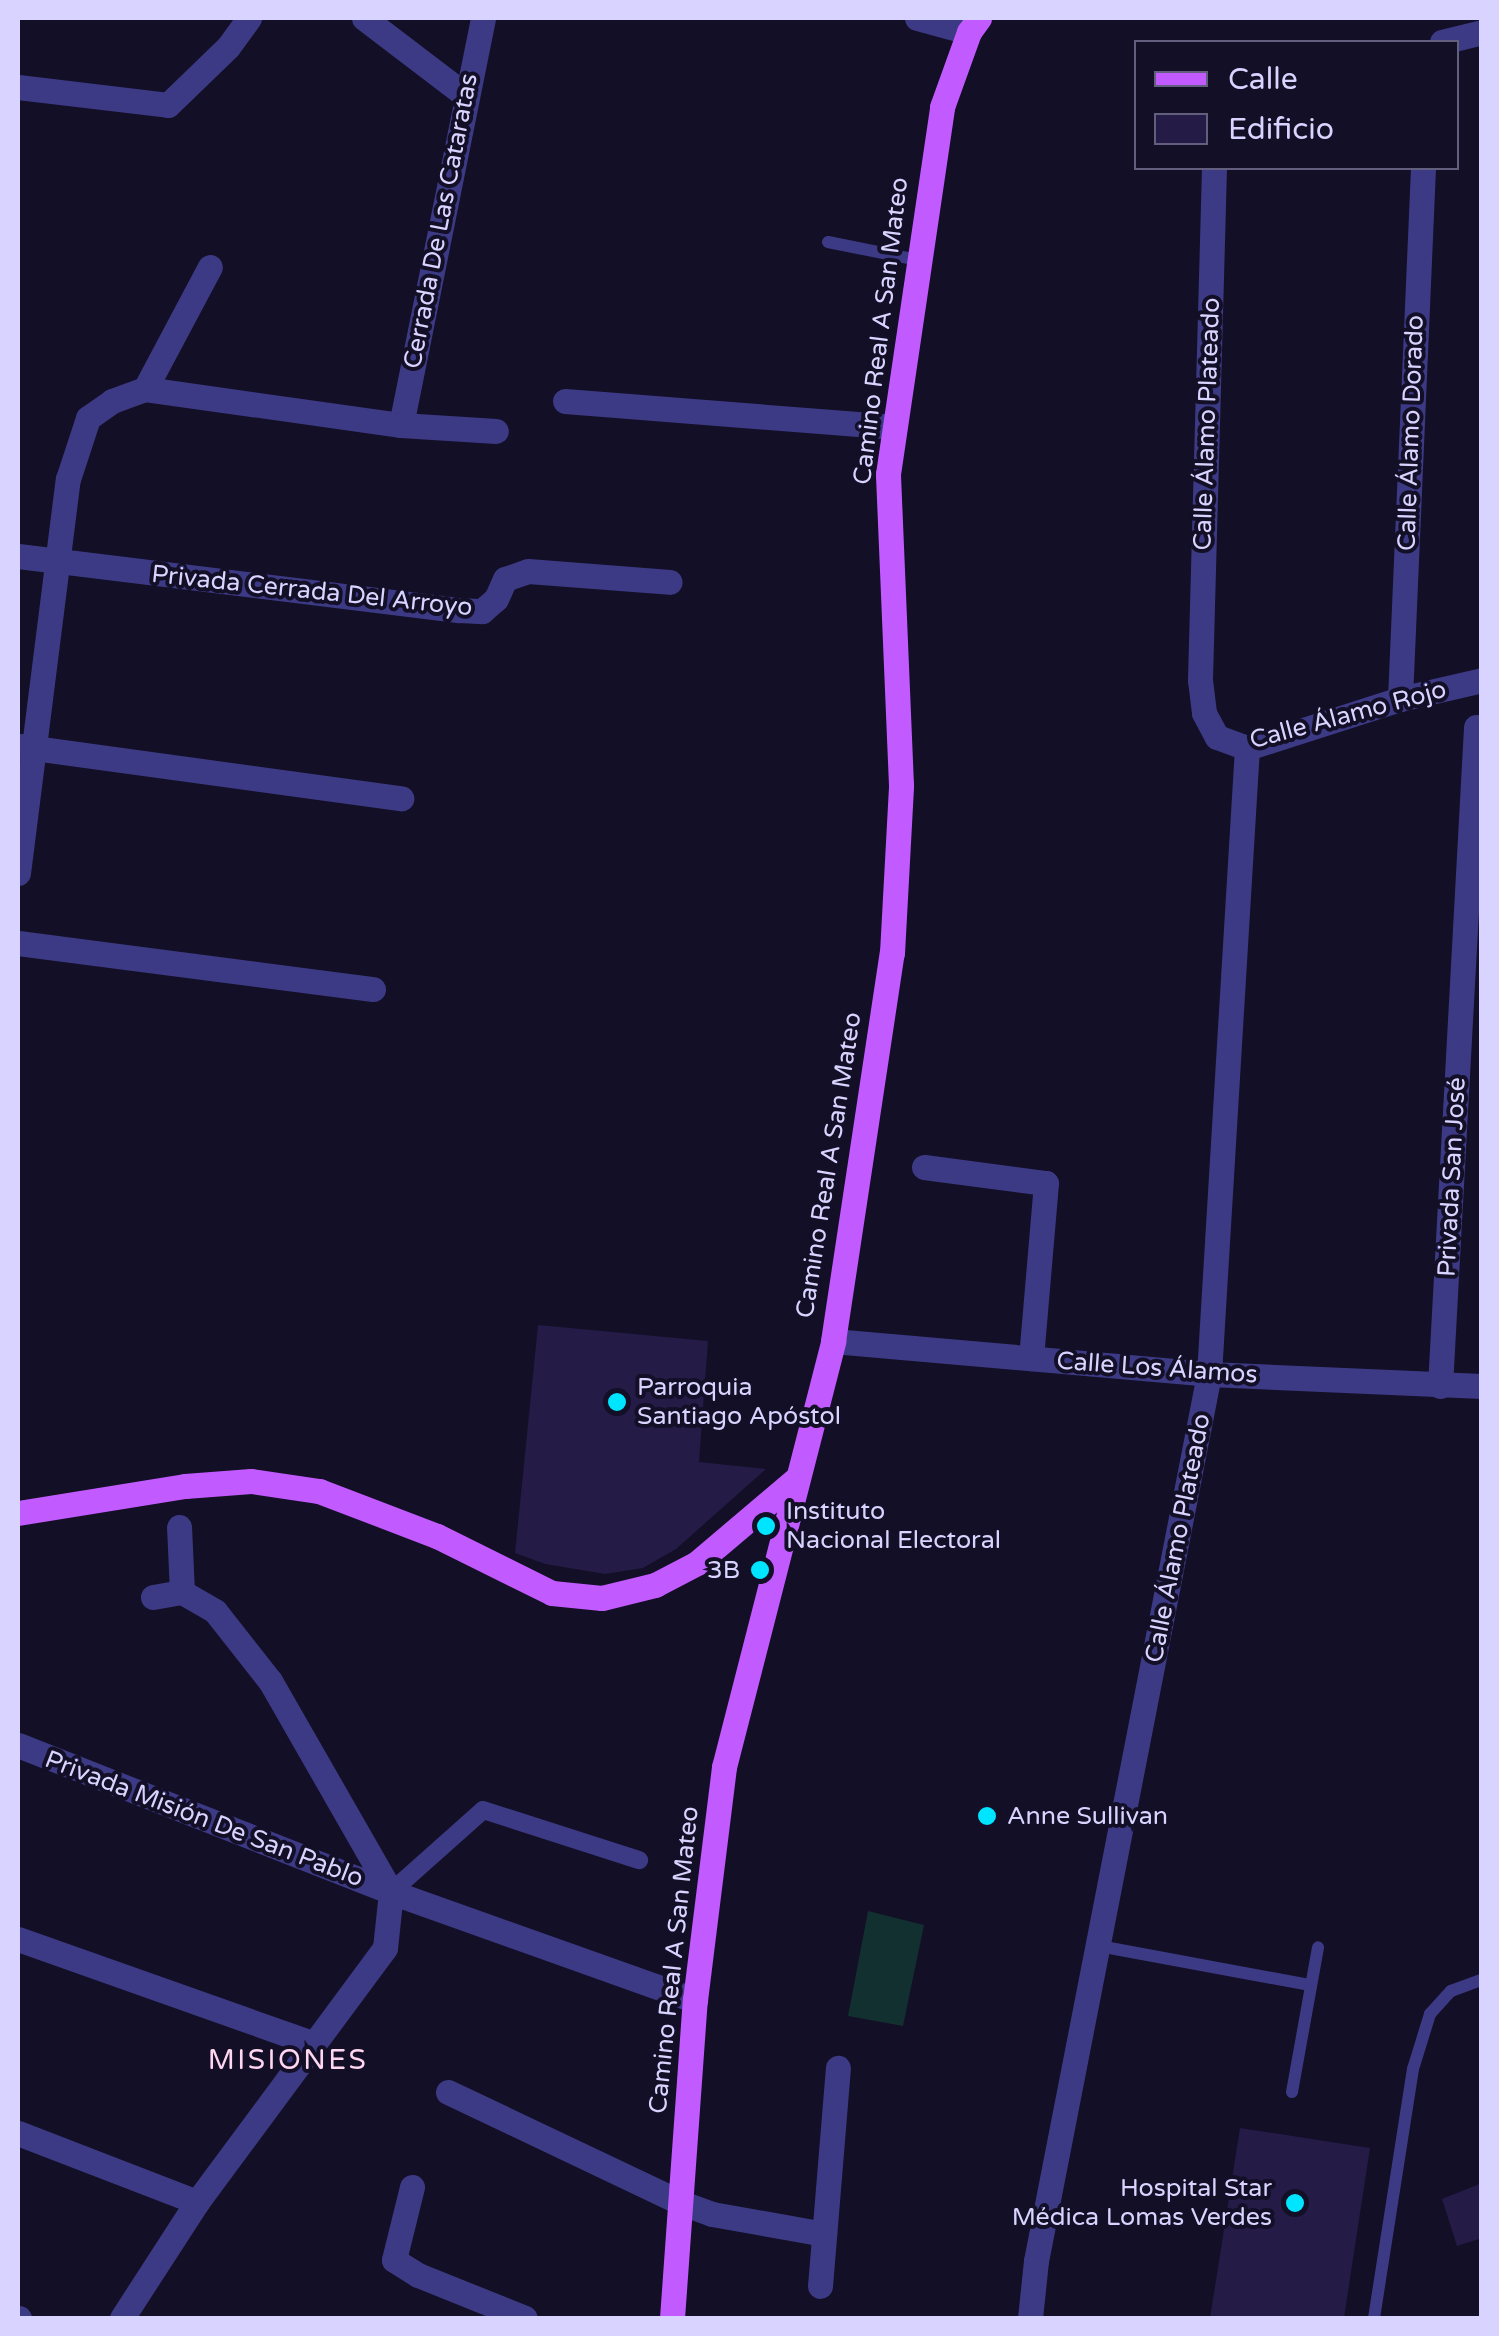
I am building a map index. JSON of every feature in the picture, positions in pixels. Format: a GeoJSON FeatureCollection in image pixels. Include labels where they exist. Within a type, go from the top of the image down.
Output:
{"type":"FeatureCollection","features":[{"type":"Feature","properties":{"kind":"main road","name":"Camino Real A San Mateo"},"geometry":{"type":"LineString","coordinates":[[672,2318],[695,2000],[724,1767],[795,1480],[834,1341],[892,953],[901,785],[888,474],[942,107],[974,25]]}},
{"type":"Feature","properties":{"kind":"main road"},"geometry":{"type":"LineString","coordinates":[[18,1513],[185,1486],[251,1482],[320,1491],[436,1536],[552,1593],[602,1598],[654,1585],[697,1563],[795,1480]]}},
{"type":"Feature","properties":{"kind":"street"},"geometry":{"type":"LineString","coordinates":[[18,87],[168,104],[228,46],[249,18]]}},
{"type":"Feature","properties":{"kind":"street"},"geometry":{"type":"LineString","coordinates":[[364,18],[465,95]]}},
{"type":"Feature","properties":{"kind":"street","name":"Cerrada De Las Cataratas"},"geometry":{"type":"LineString","coordinates":[[401,425],[465,95],[484,18]]}},
{"type":"Feature","properties":{"kind":"street"},"geometry":{"type":"LineString","coordinates":[[917,18],[974,25]]}},
{"type":"Feature","properties":{"kind":"street"},"geometry":{"type":"LineString","coordinates":[[1447,40],[1482,32]]}},
{"type":"Feature","properties":{"kind":"street","name":"Calle Álamo Plateado"},"geometry":{"type":"LineString","coordinates":[[1200,680],[1214,170]]}},
{"type":"Feature","properties":{"kind":"street","name":"Calle Álamo Dorado"},"geometry":{"type":"LineString","coordinates":[[1400,698],[1423,170]]}},
{"type":"Feature","properties":{"kind":"street"},"geometry":{"type":"LineString","coordinates":[[145,389],[210,267]]}},
{"type":"Feature","properties":{"kind":"street"},"geometry":{"type":"LineString","coordinates":[[18,873],[25,747],[68,479],[88,418],[112,401],[145,389],[401,425],[496,431]]}},
{"type":"Feature","properties":{"kind":"street"},"geometry":{"type":"LineString","coordinates":[[565,401],[893,427]]}},
{"type":"Feature","properties":{"kind":"street"},"geometry":{"type":"LineString","coordinates":[[18,556],[57,562]]}},
{"type":"Feature","properties":{"kind":"street","name":"Privada Cerrada Del Arroyo"},"geometry":{"type":"LineString","coordinates":[[57,562],[482,611],[496,599],[505,579],[528,572],[670,582]]}},
{"type":"Feature","properties":{"kind":"street","name":"Calle Álamo Rojo"},"geometry":{"type":"LineString","coordinates":[[1200,680],[1204,713],[1217,737],[1247,748],[1400,698],[1482,680]]}},
{"type":"Feature","properties":{"kind":"street","name":"Privada San José"},"geometry":{"type":"LineString","coordinates":[[1440,1386],[1476,727]]}},
{"type":"Feature","properties":{"kind":"street"},"geometry":{"type":"LineString","coordinates":[[25,747],[400,798]]}},
{"type":"Feature","properties":{"kind":"street","name":"Calle Álamo Plateado"},"geometry":{"type":"LineString","coordinates":[[1030,2318],[1036,2261],[1209,1374],[1247,748]]}},
{"type":"Feature","properties":{"kind":"street"},"geometry":{"type":"LineString","coordinates":[[18,943],[373,989]]}},
{"type":"Feature","properties":{"kind":"street"},"geometry":{"type":"LineString","coordinates":[[924,1167],[1046,1183],[1031,1358]]}},
{"type":"Feature","properties":{"kind":"street","name":"Calle Los Álamos"},"geometry":{"type":"LineString","coordinates":[[834,1341],[1209,1374],[1482,1386]]}},
{"type":"Feature","properties":{"kind":"street"},"geometry":{"type":"LineString","coordinates":[[179,1528],[182,1592]]}},
{"type":"Feature","properties":{"kind":"street"},"geometry":{"type":"LineString","coordinates":[[122,2318],[197,2202],[385,1948],[392,1892],[270,1682],[215,1611],[182,1592],[152,1597]]}},
{"type":"Feature","properties":{"kind":"street","name":"Privada Misión De San Pablo"},"geometry":{"type":"LineString","coordinates":[[18,1745],[392,1892],[695,2000]]}},
{"type":"Feature","properties":{"kind":"street"},"geometry":{"type":"LineString","coordinates":[[392,1892],[483,1810],[640,1860]]}},
{"type":"Feature","properties":{"kind":"street"},"geometry":{"type":"LineString","coordinates":[[18,1939],[312,2043]]}},
{"type":"Feature","properties":{"kind":"street"},"geometry":{"type":"LineString","coordinates":[[820,2286],[838,2068]]}},
{"type":"Feature","properties":{"kind":"street"},"geometry":{"type":"LineString","coordinates":[[448,2092],[712,2214],[824,2234]]}},
{"type":"Feature","properties":{"kind":"street"},"geometry":{"type":"LineString","coordinates":[[18,2133],[197,2202]]}},
{"type":"Feature","properties":{"kind":"street"},"geometry":{"type":"LineString","coordinates":[[412,2187],[394,2260],[525,2318]]}},
{"type":"Feature","properties":{"kind":"lane"},"geometry":{"type":"LineString","coordinates":[[828,242],[917,260]]}},
{"type":"Feature","properties":{"kind":"lane"},"geometry":{"type":"LineString","coordinates":[[1100,1946],[1310,1985]]}},
{"type":"Feature","properties":{"kind":"lane"},"geometry":{"type":"LineString","coordinates":[[1292,2092],[1318,1948]]}},
{"type":"Feature","properties":{"kind":"lane"},"geometry":{"type":"LineString","coordinates":[[1374,2318],[1413,2068],[1430,2014],[1450,1990],[1482,1980]]}},
{"type":"Feature","properties":{"kind":"green space"},"geometry":{"type":"Polygon","coordinates":[[[868,1911],[924,1925],[903,2026],[848,2016],[868,1911]]]}},
{"type":"Feature","properties":{"kind":"building","name":"Parroquia Santiago Apóstol"},"geometry":{"type":"Polygon","coordinates":[[[538,1325],[708,1341],[699,1462],[766,1469],[676,1549],[643,1568],[605,1574],[545,1564],[515,1553],[538,1325]]]}},
{"type":"Feature","properties":{"kind":"building","name":"Hospital Star Médica Lomas Verdes"},"geometry":{"type":"Polygon","coordinates":[[[1240,2128],[1370,2148],[1344,2318],[1210,2318],[1240,2128]]]}},
{"type":"Feature","properties":{"kind":"building"},"geometry":{"type":"Polygon","coordinates":[[[1482,2183],[1482,2238],[1457,2246],[1442,2199],[1482,2183]]]}},
{"type":"Feature","properties":{"kind":"place","name":"Parroquia Santiago Apóstol"},"geometry":{"type":"Point","coordinates":[617,1402]}},
{"type":"Feature","properties":{"kind":"place","name":"Instituto Nacional Electoral"},"geometry":{"type":"Point","coordinates":[766,1526]}},
{"type":"Feature","properties":{"kind":"place","name":"3B"},"geometry":{"type":"Point","coordinates":[760,1570]}},
{"type":"Feature","properties":{"kind":"place","name":"Anne Sullivan"},"geometry":{"type":"Point","coordinates":[987,1816]}},
{"type":"Feature","properties":{"kind":"place","name":"Hospital Star Médica Lomas Verdes"},"geometry":{"type":"Point","coordinates":[1295,2203]}},
{"type":"Feature","properties":{"kind":"district","name":"MISIONES"},"geometry":{"type":"Point","coordinates":[288,2060]}}]}
